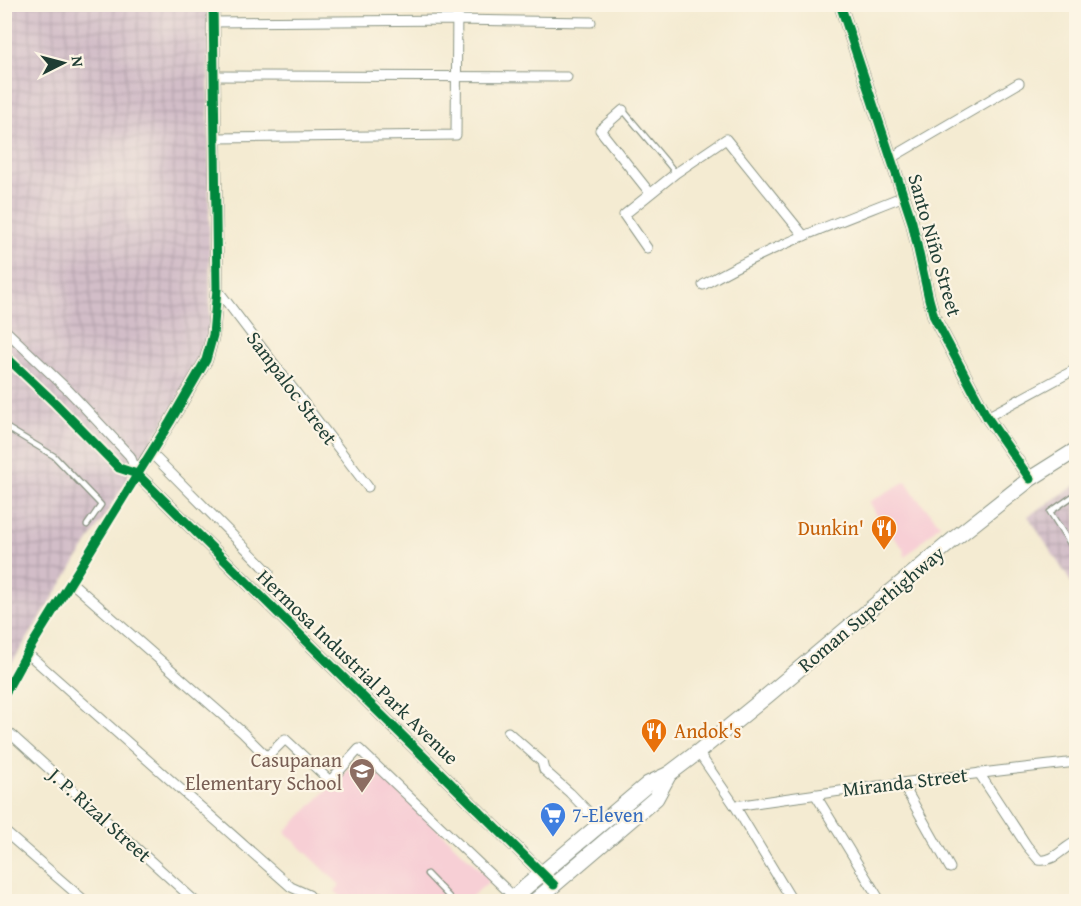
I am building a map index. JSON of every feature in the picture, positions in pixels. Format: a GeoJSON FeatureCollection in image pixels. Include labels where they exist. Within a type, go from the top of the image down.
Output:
{"type":"FeatureCollection","features":[{"type":"Feature","properties":{"kind":"main road","name":"Roman Superhighway"},"geometry":{"type":"LineString","coordinates":[[511,899],[648,784],[669,774],[698,752],[954,539],[1030,479],[1077,450]]}},
{"type":"Feature","properties":{"kind":"main road","name":"Roman Superhighway"},"geometry":{"type":"LineString","coordinates":[[534,902],[656,798],[669,774]]}},
{"type":"Feature","properties":{"kind":"street"},"geometry":{"type":"LineString","coordinates":[[4,695],[27,653],[206,360],[213,335],[217,289],[213,4]]}},
{"type":"Feature","properties":{"kind":"street"},"geometry":{"type":"LineString","coordinates":[[215,138],[456,135],[457,4]]}},
{"type":"Feature","properties":{"kind":"street","name":"Santo Niño Street"},"geometry":{"type":"LineString","coordinates":[[840,4],[912,222],[934,317],[987,417],[1030,479]]}},
{"type":"Feature","properties":{"kind":"street"},"geometry":{"type":"LineString","coordinates":[[213,22],[457,20],[591,22]]}},
{"type":"Feature","properties":{"kind":"street"},"geometry":{"type":"LineString","coordinates":[[214,76],[567,77]]}},
{"type":"Feature","properties":{"kind":"street"},"geometry":{"type":"LineString","coordinates":[[891,158],[1019,83]]}},
{"type":"Feature","properties":{"kind":"street"},"geometry":{"type":"LineString","coordinates":[[623,110],[600,130],[651,193]]}},
{"type":"Feature","properties":{"kind":"street"},"geometry":{"type":"LineString","coordinates":[[646,248],[624,215],[676,173],[726,139],[804,236]]}},
{"type":"Feature","properties":{"kind":"street"},"geometry":{"type":"LineString","coordinates":[[703,285],[734,267],[804,236],[904,196]]}},
{"type":"Feature","properties":{"kind":"street","name":"Sampaloc Street"},"geometry":{"type":"LineString","coordinates":[[217,289],[368,487]]}},
{"type":"Feature","properties":{"kind":"street"},"geometry":{"type":"LineString","coordinates":[[4,329],[69,391],[130,456],[137,474]]}},
{"type":"Feature","properties":{"kind":"street"},"geometry":{"type":"LineString","coordinates":[[4,355],[119,468],[137,474]]}},
{"type":"Feature","properties":{"kind":"street"},"geometry":{"type":"LineString","coordinates":[[987,417],[1077,369]]}},
{"type":"Feature","properties":{"kind":"street"},"geometry":{"type":"LineString","coordinates":[[150,453],[269,572]]}},
{"type":"Feature","properties":{"kind":"street","name":"Hermosa Industrial Park Avenue"},"geometry":{"type":"LineString","coordinates":[[137,474],[554,885]]}},
{"type":"Feature","properties":{"kind":"street"},"geometry":{"type":"LineString","coordinates":[[70,582],[242,732],[267,757],[285,739],[330,781],[359,749],[511,899]]}},
{"type":"Feature","properties":{"kind":"street"},"geometry":{"type":"LineString","coordinates":[[27,653],[291,887],[309,895],[315,902]]}},
{"type":"Feature","properties":{"kind":"street","name":"J. P. Rizal Street"},"geometry":{"type":"LineString","coordinates":[[4,728],[196,902]]}},
{"type":"Feature","properties":{"kind":"street"},"geometry":{"type":"LineString","coordinates":[[508,732],[542,762],[544,770],[600,824]]}},
{"type":"Feature","properties":{"kind":"street"},"geometry":{"type":"LineString","coordinates":[[698,752],[735,806],[794,902]]}},
{"type":"Feature","properties":{"kind":"street","name":"Miranda Street"},"geometry":{"type":"LineString","coordinates":[[735,806],[1077,762]]}},
{"type":"Feature","properties":{"kind":"street"},"geometry":{"type":"LineString","coordinates":[[979,773],[1027,846],[1039,860],[1056,856],[1077,842]]}},
{"type":"Feature","properties":{"kind":"street"},"geometry":{"type":"LineString","coordinates":[[902,783],[950,868]]}},
{"type":"Feature","properties":{"kind":"street"},"geometry":{"type":"LineString","coordinates":[[815,794],[881,902]]}},
{"type":"Feature","properties":{"kind":"street"},"geometry":{"type":"LineString","coordinates":[[4,831],[86,902]]}},
{"type":"Feature","properties":{"kind":"lane"},"geometry":{"type":"LineString","coordinates":[[623,110],[676,173]]}},
{"type":"Feature","properties":{"kind":"lane"},"geometry":{"type":"LineString","coordinates":[[4,426],[54,456],[101,504],[87,525]]}},
{"type":"Feature","properties":{"kind":"lane"},"geometry":{"type":"LineString","coordinates":[[1077,494],[1050,512],[1077,553]]}},
{"type":"Feature","properties":{"kind":"lane"},"geometry":{"type":"LineString","coordinates":[[427,874],[454,902]]}},
{"type":"Feature","properties":{"kind":"shaded area"},"geometry":{"type":"Polygon","coordinates":[[[5,5],[208,5],[210,335],[202,362],[5,674],[5,5]]]}},
{"type":"Feature","properties":{"kind":"shaded area"},"geometry":{"type":"Polygon","coordinates":[[[906,481],[917,498],[940,524],[905,557],[903,548],[881,523],[869,502],[906,481]]]}},
{"type":"Feature","properties":{"kind":"shaded area"},"geometry":{"type":"Polygon","coordinates":[[[1076,485],[1076,590],[1028,516],[1076,485]]]}},
{"type":"Feature","properties":{"kind":"shaded area","name":"Casupanan Elementary School"},"geometry":{"type":"Polygon","coordinates":[[[361,756],[491,880],[466,901],[345,901],[335,891],[340,885],[285,832],[361,756]]]}},
{"type":"Feature","properties":{"kind":"cycle path"},"geometry":{"type":"LineString","coordinates":[[4,695],[27,653],[206,360],[213,335],[217,289],[213,4]]}},
{"type":"Feature","properties":{"kind":"cycle path"},"geometry":{"type":"LineString","coordinates":[[840,4],[912,222],[934,317],[987,417],[1030,479]]}},
{"type":"Feature","properties":{"kind":"cycle path"},"geometry":{"type":"LineString","coordinates":[[4,355],[119,468],[137,474],[554,885]]}},
{"type":"Feature","properties":{"kind":"place","name":"Dunkin'"},"geometry":{"type":"Point","coordinates":[884,551]}},
{"type":"Feature","properties":{"kind":"place","name":"Andok's"},"geometry":{"type":"Point","coordinates":[654,754]}},
{"type":"Feature","properties":{"kind":"place","name":"Casupanan Elementary School"},"geometry":{"type":"Point","coordinates":[362,794]}},
{"type":"Feature","properties":{"kind":"place","name":"7-Eleven"},"geometry":{"type":"Point","coordinates":[553,838]}}]}
